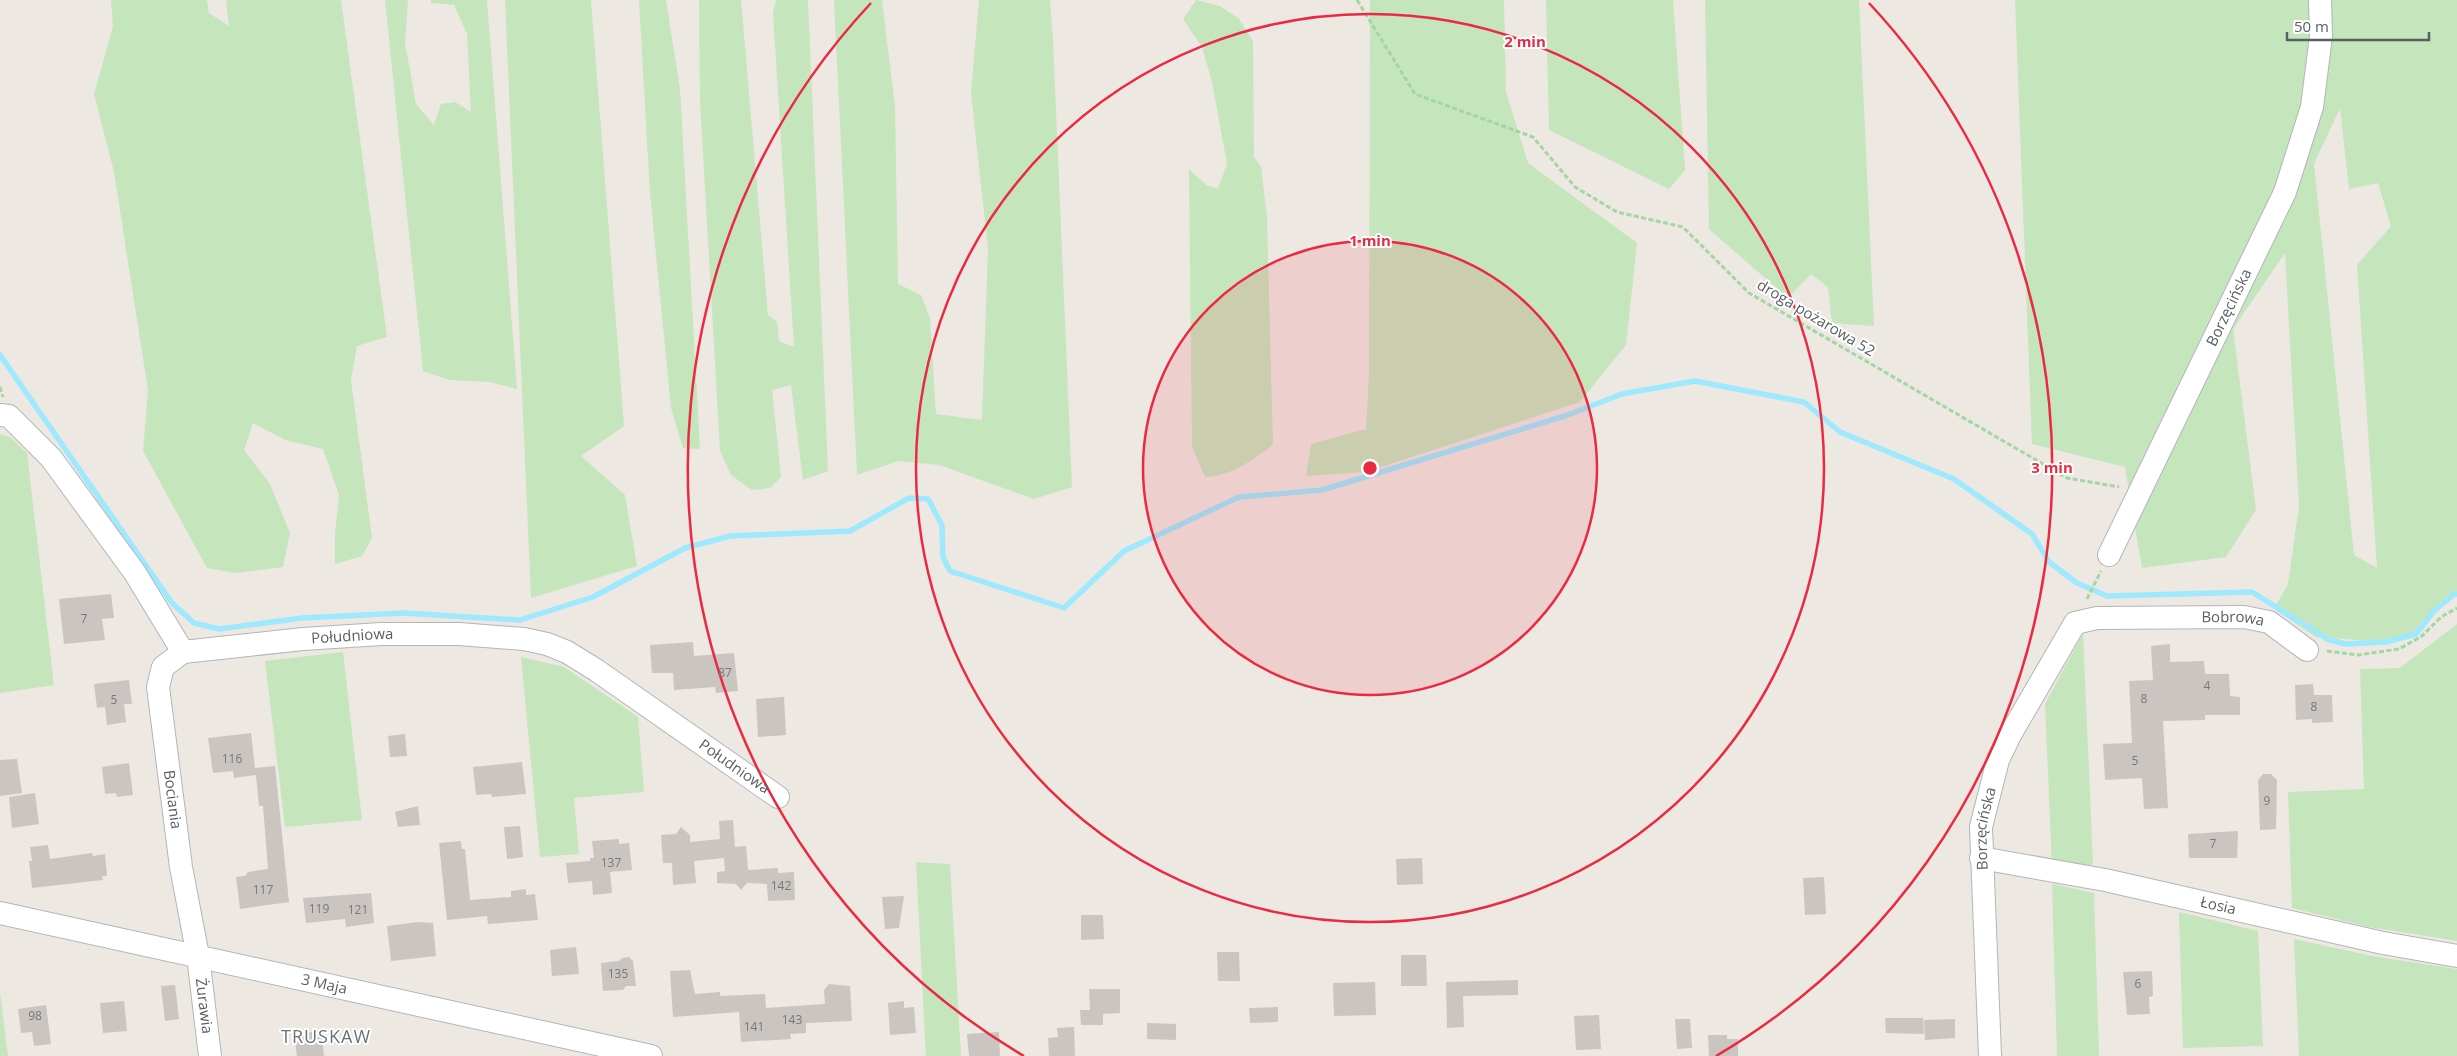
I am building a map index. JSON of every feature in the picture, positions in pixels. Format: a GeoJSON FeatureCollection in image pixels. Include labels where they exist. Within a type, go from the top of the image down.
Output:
{"type":"FeatureCollection","features":[{"type":"Feature","properties":{"kind":"street","name":"Borzęcińska"},"geometry":{"type":"LineString","coordinates":[[2109,555],[2286,192],[2312,107],[2321,36],[2320,0]]}},
{"type":"Feature","properties":{"kind":"street"},"geometry":{"type":"LineString","coordinates":[[0,416],[9,416],[51,458],[135,572],[183,652]]}},
{"type":"Feature","properties":{"kind":"street","name":"Bobrowa"},"geometry":{"type":"LineString","coordinates":[[2075,623],[2104,618],[2244,616],[2269,622],[2307,650]]}},
{"type":"Feature","properties":{"kind":"street","name":"Borzęcińska"},"geometry":{"type":"LineString","coordinates":[[1990,1056],[1981,826],[1998,760],[2010,735],[2075,623]]}},
{"type":"Feature","properties":{"kind":"street","name":"Południowa"},"geometry":{"type":"LineString","coordinates":[[183,652],[303,639],[381,634],[459,634],[524,639],[547,644],[567,652],[596,670],[778,797]]}},
{"type":"Feature","properties":{"kind":"street","name":"Bociania"},"geometry":{"type":"LineString","coordinates":[[183,652],[163,668],[158,687],[181,868],[198,956]]}},
{"type":"Feature","properties":{"kind":"street","name":"Łosia"},"geometry":{"type":"LineString","coordinates":[[1981,858],[2105,880],[2382,943],[2457,956]]}},
{"type":"Feature","properties":{"kind":"street","name":"3 Maja"},"geometry":{"type":"LineString","coordinates":[[0,913],[651,1056]]}},
{"type":"Feature","properties":{"kind":"street","name":"Żurawia"},"geometry":{"type":"LineString","coordinates":[[198,956],[210,1056]]}},
{"type":"Feature","properties":{"kind":"path","name":"droga pożarowa 52"},"geometry":{"type":"LineString","coordinates":[[1357,0],[1415,94],[1533,137],[1575,187],[1617,212],[1683,228],[1749,293],[2067,478],[2139,491]]}},
{"type":"Feature","properties":{"kind":"path"},"geometry":{"type":"LineString","coordinates":[[2086,601],[2109,555]]}},
{"type":"Feature","properties":{"kind":"path"},"geometry":{"type":"LineString","coordinates":[[2307,650],[2341,651],[2358,655],[2399,649],[2422,636],[2441,617],[2457,608]]}},
{"type":"Feature","properties":{"kind":"green space"},"geometry":{"type":"Polygon","coordinates":[[[111,0],[207,0],[209,13],[229,26],[226,0],[341,0],[387,337],[357,346],[351,380],[372,538],[362,556],[335,564],[335,535],[339,495],[323,449],[285,440],[253,423],[244,450],[270,484],[290,533],[283,567],[236,573],[207,568],[143,451],[148,390],[114,172],[94,94],[113,27],[111,0]]]}},
{"type":"Feature","properties":{"kind":"green space"},"geometry":{"type":"Polygon","coordinates":[[[385,0],[408,0],[405,43],[416,104],[434,125],[441,104],[455,102],[471,112],[467,34],[454,5],[431,3],[431,0],[487,0],[517,389],[490,382],[449,380],[423,371],[385,0]]]}},
{"type":"Feature","properties":{"kind":"green space"},"geometry":{"type":"Polygon","coordinates":[[[505,0],[591,0],[624,426],[581,456],[625,495],[637,566],[531,598],[505,0]]]}},
{"type":"Feature","properties":{"kind":"green space"},"geometry":{"type":"Polygon","coordinates":[[[639,0],[666,0],[680,89],[700,449],[683,448],[671,408],[650,193],[639,0]]]}},
{"type":"Feature","properties":{"kind":"green space"},"geometry":{"type":"Polygon","coordinates":[[[699,0],[741,0],[768,315],[777,322],[779,341],[794,347],[773,13],[776,0],[808,0],[828,471],[803,480],[791,385],[772,390],[781,477],[770,488],[752,490],[731,475],[720,451],[700,100],[699,0]]]}},
{"type":"Feature","properties":{"kind":"green space"},"geometry":{"type":"Polygon","coordinates":[[[834,0],[882,0],[895,106],[898,284],[921,295],[930,318],[936,414],[982,420],[988,249],[971,93],[979,0],[1050,0],[1072,487],[1034,499],[939,465],[898,461],[857,475],[834,0]]]}},
{"type":"Feature","properties":{"kind":"green space"},"geometry":{"type":"Polygon","coordinates":[[[1196,0],[1220,6],[1239,19],[1253,41],[1254,157],[1261,167],[1267,217],[1273,445],[1232,471],[1205,477],[1192,447],[1189,169],[1206,185],[1218,189],[1227,164],[1212,82],[1202,47],[1183,19],[1196,0]]]}},
{"type":"Feature","properties":{"kind":"green space"},"geometry":{"type":"Polygon","coordinates":[[[1370,0],[1504,0],[1506,92],[1528,163],[1637,243],[1626,345],[1580,402],[1366,472],[1306,476],[1311,444],[1366,429],[1369,373],[1370,0]]]}},
{"type":"Feature","properties":{"kind":"green space"},"geometry":{"type":"Polygon","coordinates":[[[1546,0],[1673,0],[1685,170],[1669,189],[1549,130],[1546,0]]]}},
{"type":"Feature","properties":{"kind":"green space"},"geometry":{"type":"Polygon","coordinates":[[[1705,0],[1859,0],[1874,326],[1832,323],[1828,287],[1811,274],[1788,298],[1709,229],[1705,0]]]}},
{"type":"Feature","properties":{"kind":"green space"},"geometry":{"type":"Polygon","coordinates":[[[2015,0],[2457,0],[2457,593],[2434,611],[2416,634],[2386,642],[2316,637],[2274,609],[2288,584],[2299,506],[2285,253],[2233,329],[2256,510],[2226,557],[2142,568],[2125,467],[2032,444],[2015,0]],[[2340,108],[2314,164],[2354,555],[2377,568],[2357,265],[2391,226],[2378,183],[2349,189],[2340,108]]]}},
{"type":"Feature","properties":{"kind":"green space"},"geometry":{"type":"Polygon","coordinates":[[[0,434],[10,437],[27,453],[54,685],[0,693],[0,434]]]}},
{"type":"Feature","properties":{"kind":"green space"},"geometry":{"type":"Polygon","coordinates":[[[2457,624],[2457,941],[2369,927],[2292,908],[2288,792],[2364,789],[2360,669],[2400,668],[2457,624]]]}},
{"type":"Feature","properties":{"kind":"green space"},"geometry":{"type":"Polygon","coordinates":[[[2083,633],[2093,864],[2083,871],[2052,867],[2045,704],[2083,633]]]}},
{"type":"Feature","properties":{"kind":"green space"},"geometry":{"type":"Polygon","coordinates":[[[343,652],[362,820],[285,827],[265,661],[343,652]]]}},
{"type":"Feature","properties":{"kind":"green space"},"geometry":{"type":"Polygon","coordinates":[[[521,657],[564,667],[638,717],[644,792],[574,798],[579,854],[540,857],[521,657]]]}},
{"type":"Feature","properties":{"kind":"green space"},"geometry":{"type":"Polygon","coordinates":[[[916,862],[950,864],[961,1056],[926,1056],[916,862]]]}},
{"type":"Feature","properties":{"kind":"green space"},"geometry":{"type":"Polygon","coordinates":[[[2052,884],[2094,893],[2099,1056],[2057,1056],[2052,884]]]}},
{"type":"Feature","properties":{"kind":"green space"},"geometry":{"type":"Polygon","coordinates":[[[2179,912],[2258,931],[2263,1046],[2183,1048],[2179,912]]]}},
{"type":"Feature","properties":{"kind":"green space"},"geometry":{"type":"Polygon","coordinates":[[[2294,939],[2372,956],[2457,969],[2457,1056],[2299,1056],[2294,939]]]}},
{"type":"Feature","properties":{"kind":"green space"},"geometry":{"type":"Polygon","coordinates":[[[0,992],[8,1056],[0,1056],[0,992]]]}},
{"type":"Feature","properties":{"kind":"building"},"geometry":{"type":"Polygon","coordinates":[[[111,594],[114,618],[102,619],[105,640],[64,644],[59,599],[111,594]]]}},
{"type":"Feature","properties":{"kind":"building"},"geometry":{"type":"Polygon","coordinates":[[[693,642],[694,656],[734,653],[738,691],[716,693],[715,687],[674,690],[673,673],[652,673],[650,645],[693,642]]]}},
{"type":"Feature","properties":{"kind":"building"},"geometry":{"type":"Polygon","coordinates":[[[2170,644],[2170,662],[2204,661],[2205,674],[2229,674],[2230,696],[2240,697],[2240,715],[2205,715],[2205,720],[2163,721],[2168,808],[2144,809],[2142,778],[2105,780],[2103,744],[2132,743],[2129,681],[2153,680],[2151,646],[2170,644]]]}},
{"type":"Feature","properties":{"kind":"building"},"geometry":{"type":"Polygon","coordinates":[[[129,680],[132,704],[124,704],[126,722],[107,725],[105,707],[97,708],[94,684],[129,680]]]}},
{"type":"Feature","properties":{"kind":"building"},"geometry":{"type":"Polygon","coordinates":[[[2313,684],[2314,695],[2332,695],[2333,722],[2312,723],[2312,719],[2296,720],[2295,685],[2313,684]]]}},
{"type":"Feature","properties":{"kind":"building"},"geometry":{"type":"Polygon","coordinates":[[[784,697],[786,735],[758,737],[756,699],[784,697]]]}},
{"type":"Feature","properties":{"kind":"building"},"geometry":{"type":"Polygon","coordinates":[[[251,733],[255,768],[275,766],[289,902],[240,909],[236,877],[245,876],[248,872],[268,869],[263,806],[259,806],[256,775],[234,778],[233,771],[213,773],[208,738],[251,733]]]}},
{"type":"Feature","properties":{"kind":"building"},"geometry":{"type":"Polygon","coordinates":[[[405,734],[407,756],[390,757],[388,736],[405,734]]]}},
{"type":"Feature","properties":{"kind":"building"},"geometry":{"type":"Polygon","coordinates":[[[17,759],[22,793],[0,796],[0,760],[17,759]]]}},
{"type":"Feature","properties":{"kind":"building"},"geometry":{"type":"Polygon","coordinates":[[[522,762],[526,794],[492,797],[491,794],[476,795],[473,767],[522,762]]]}},
{"type":"Feature","properties":{"kind":"building"},"geometry":{"type":"Polygon","coordinates":[[[129,763],[133,795],[117,797],[116,793],[105,794],[102,767],[129,763]]]}},
{"type":"Feature","properties":{"kind":"building"},"geometry":{"type":"Polygon","coordinates":[[[2263,774],[2271,774],[2277,780],[2276,829],[2260,830],[2258,780],[2263,774]]]}},
{"type":"Feature","properties":{"kind":"building"},"geometry":{"type":"Polygon","coordinates":[[[35,793],[39,824],[12,828],[9,797],[35,793]]]}},
{"type":"Feature","properties":{"kind":"building"},"geometry":{"type":"Polygon","coordinates":[[[418,806],[420,825],[398,827],[395,812],[418,806]]]}},
{"type":"Feature","properties":{"kind":"building"},"geometry":{"type":"Polygon","coordinates":[[[733,820],[735,847],[746,846],[748,870],[778,868],[778,873],[794,872],[795,900],[768,901],[767,884],[747,883],[741,890],[736,884],[717,883],[717,872],[725,871],[724,858],[694,861],[696,883],[673,885],[672,863],[663,863],[661,835],[676,834],[681,827],[690,835],[690,842],[720,839],[719,821],[733,820]]]}},
{"type":"Feature","properties":{"kind":"building"},"geometry":{"type":"Polygon","coordinates":[[[520,826],[523,857],[507,859],[504,827],[520,826]]]}},
{"type":"Feature","properties":{"kind":"building"},"geometry":{"type":"Polygon","coordinates":[[[2238,831],[2237,858],[2189,858],[2188,834],[2238,831]]]}},
{"type":"Feature","properties":{"kind":"building"},"geometry":{"type":"Polygon","coordinates":[[[619,839],[619,844],[629,843],[632,870],[610,872],[612,893],[593,895],[592,881],[568,883],[566,863],[590,861],[590,858],[594,858],[592,841],[619,839]]]}},
{"type":"Feature","properties":{"kind":"building"},"geometry":{"type":"Polygon","coordinates":[[[461,841],[462,849],[465,849],[470,900],[511,897],[511,891],[526,889],[526,895],[535,894],[538,920],[488,924],[487,916],[447,920],[439,843],[461,841]]]}},
{"type":"Feature","properties":{"kind":"building"},"geometry":{"type":"Polygon","coordinates":[[[48,845],[50,859],[92,853],[93,856],[105,854],[107,876],[102,876],[103,880],[32,888],[29,861],[32,861],[30,847],[48,845]]]}},
{"type":"Feature","properties":{"kind":"building"},"geometry":{"type":"Polygon","coordinates":[[[1422,858],[1423,884],[1397,885],[1396,859],[1422,858]]]}},
{"type":"Feature","properties":{"kind":"building"},"geometry":{"type":"Polygon","coordinates":[[[1824,877],[1826,914],[1805,915],[1803,878],[1824,877]]]}},
{"type":"Feature","properties":{"kind":"building"},"geometry":{"type":"Polygon","coordinates":[[[371,893],[374,923],[346,927],[345,919],[306,923],[303,898],[371,893]]]}},
{"type":"Feature","properties":{"kind":"building"},"geometry":{"type":"Polygon","coordinates":[[[904,896],[899,928],[885,929],[882,897],[904,896]]]}},
{"type":"Feature","properties":{"kind":"building"},"geometry":{"type":"Polygon","coordinates":[[[1081,915],[1103,915],[1104,939],[1081,940],[1081,915]]]}},
{"type":"Feature","properties":{"kind":"building"},"geometry":{"type":"Polygon","coordinates":[[[418,922],[433,923],[436,956],[391,961],[387,926],[418,922]]]}},
{"type":"Feature","properties":{"kind":"building"},"geometry":{"type":"Polygon","coordinates":[[[576,947],[579,974],[552,976],[550,950],[576,947]]]}},
{"type":"Feature","properties":{"kind":"building"},"geometry":{"type":"Polygon","coordinates":[[[1217,952],[1239,952],[1240,981],[1218,981],[1217,952]]]}},
{"type":"Feature","properties":{"kind":"building"},"geometry":{"type":"Polygon","coordinates":[[[1401,955],[1426,955],[1427,986],[1401,986],[1401,955]]]}},
{"type":"Feature","properties":{"kind":"building"},"geometry":{"type":"Polygon","coordinates":[[[629,957],[633,961],[636,986],[626,986],[623,990],[603,991],[601,963],[619,961],[622,958],[629,957]]]}},
{"type":"Feature","properties":{"kind":"building"},"geometry":{"type":"Polygon","coordinates":[[[690,970],[695,994],[720,992],[720,996],[765,994],[766,1008],[825,1004],[824,990],[829,984],[850,986],[852,1021],[806,1023],[806,1033],[790,1034],[791,1039],[741,1042],[739,1012],[673,1017],[670,971],[690,970]]]}},
{"type":"Feature","properties":{"kind":"building"},"geometry":{"type":"Polygon","coordinates":[[[2152,971],[2153,996],[2149,997],[2150,1014],[2127,1015],[2123,972],[2152,971]]]}},
{"type":"Feature","properties":{"kind":"building"},"geometry":{"type":"Polygon","coordinates":[[[1518,980],[1518,995],[1463,996],[1464,1027],[1447,1028],[1446,982],[1518,980]]]}},
{"type":"Feature","properties":{"kind":"building"},"geometry":{"type":"Polygon","coordinates":[[[1375,982],[1376,1015],[1334,1016],[1333,983],[1375,982]]]}},
{"type":"Feature","properties":{"kind":"building"},"geometry":{"type":"Polygon","coordinates":[[[175,985],[179,1019],[165,1021],[161,986],[175,985]]]}},
{"type":"Feature","properties":{"kind":"building"},"geometry":{"type":"Polygon","coordinates":[[[1089,989],[1120,989],[1120,1013],[1103,1014],[1103,1025],[1081,1025],[1080,1010],[1090,1010],[1089,989]]]}},
{"type":"Feature","properties":{"kind":"building"},"geometry":{"type":"Polygon","coordinates":[[[124,1001],[127,1031],[103,1033],[100,1003],[124,1001]]]}},
{"type":"Feature","properties":{"kind":"building"},"geometry":{"type":"Polygon","coordinates":[[[904,1001],[904,1008],[914,1007],[916,1033],[890,1035],[888,1003],[904,1001]]]}},
{"type":"Feature","properties":{"kind":"building"},"geometry":{"type":"Polygon","coordinates":[[[46,1005],[51,1044],[34,1046],[32,1032],[21,1033],[18,1009],[46,1005]]]}},
{"type":"Feature","properties":{"kind":"building"},"geometry":{"type":"Polygon","coordinates":[[[1278,1007],[1278,1022],[1250,1023],[1249,1008],[1278,1007]]]}},
{"type":"Feature","properties":{"kind":"building"},"geometry":{"type":"Polygon","coordinates":[[[1599,1015],[1601,1049],[1576,1050],[1574,1016],[1599,1015]]]}},
{"type":"Feature","properties":{"kind":"building"},"geometry":{"type":"Polygon","coordinates":[[[1885,1018],[1923,1018],[1924,1034],[1886,1033],[1885,1018]]]}},
{"type":"Feature","properties":{"kind":"building"},"geometry":{"type":"Polygon","coordinates":[[[1675,1019],[1690,1019],[1692,1048],[1677,1049],[1675,1019]]]}},
{"type":"Feature","properties":{"kind":"building"},"geometry":{"type":"Polygon","coordinates":[[[1955,1019],[1955,1038],[1925,1040],[1924,1020],[1955,1019]]]}},
{"type":"Feature","properties":{"kind":"building"},"geometry":{"type":"Polygon","coordinates":[[[1147,1023],[1176,1024],[1176,1040],[1147,1039],[1147,1023]]]}},
{"type":"Feature","properties":{"kind":"building"},"geometry":{"type":"Polygon","coordinates":[[[1074,1027],[1075,1056],[1049,1056],[1048,1038],[1058,1037],[1057,1028],[1074,1027]]]}},
{"type":"Feature","properties":{"kind":"building"},"geometry":{"type":"Polygon","coordinates":[[[321,1031],[324,1056],[297,1056],[294,1034],[321,1031]]]}},
{"type":"Feature","properties":{"kind":"building"},"geometry":{"type":"Polygon","coordinates":[[[999,1032],[1000,1056],[969,1056],[967,1034],[999,1032]]]}},
{"type":"Feature","properties":{"kind":"building"},"geometry":{"type":"Polygon","coordinates":[[[1708,1035],[1727,1035],[1727,1039],[1738,1039],[1738,1056],[1709,1056],[1708,1035]]]}},
{"type":"Feature","properties":{"kind":"waterway"},"geometry":{"type":"LineString","coordinates":[[0,355],[172,603],[194,623],[219,629],[302,618],[404,613],[520,620],[593,597],[685,548],[730,536],[850,531],[909,498],[928,499],[942,525],[943,557],[950,571],[1064,608],[1124,551],[1239,497],[1322,490],[1565,416],[1622,394],[1695,381],[1804,402],[1840,432],[1954,479],[2032,534],[2049,562],[2077,583],[2107,596],[2252,592],[2327,639],[2345,644],[2386,642],[2416,634],[2434,611],[2453,595],[2457,594]]}},
{"type":"Feature","properties":{"kind":"district","name":"TRUSKAW"},"geometry":{"type":"Point","coordinates":[326,1037]}}]}
